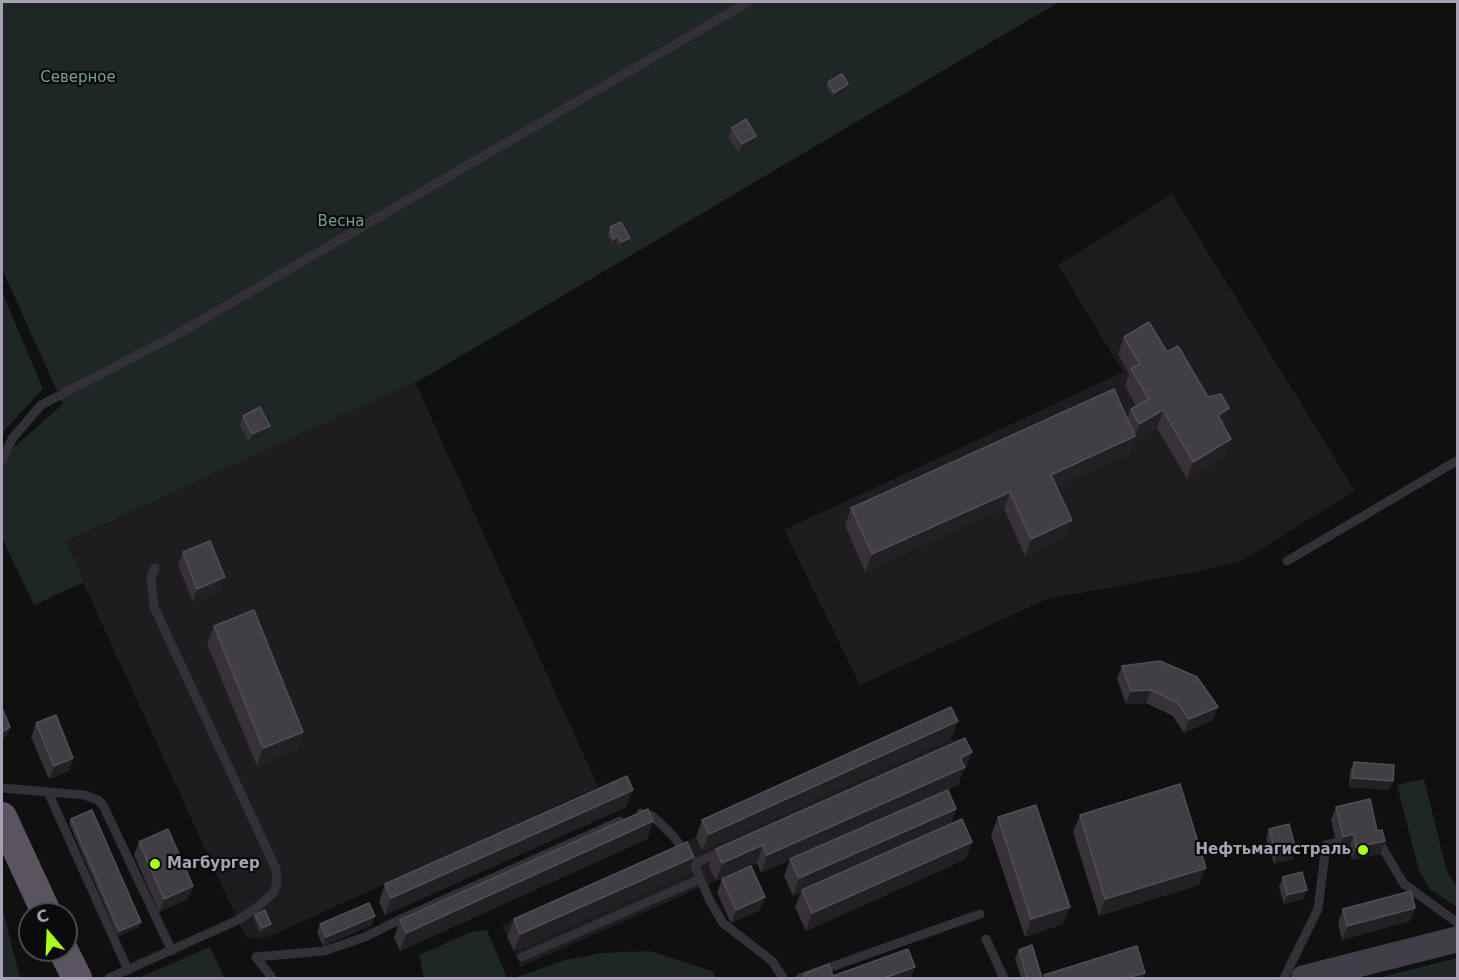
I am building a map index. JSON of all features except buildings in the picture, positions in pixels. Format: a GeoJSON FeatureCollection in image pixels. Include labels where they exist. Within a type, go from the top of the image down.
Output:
{"type":"FeatureCollection","features":[{"type":"Feature","properties":{"kind":"highway"},"geometry":{"type":"LineString","coordinates":[[2,817],[41,902]]}},
{"type":"Feature","properties":{"kind":"highway"},"geometry":{"type":"LineString","coordinates":[[69,962],[77,978]]}},
{"type":"Feature","properties":{"kind":"main road"},"geometry":{"type":"LineString","coordinates":[[1304,978],[1458,939]]}},
{"type":"Feature","properties":{"kind":"lane"},"geometry":{"type":"LineString","coordinates":[[2,461],[12,439],[41,405],[176,335],[748,2]]}},
{"type":"Feature","properties":{"kind":"lane"},"geometry":{"type":"LineString","coordinates":[[1287,561],[1458,460]]}},
{"type":"Feature","properties":{"kind":"lane"},"geometry":{"type":"LineString","coordinates":[[109,978],[238,920],[259,906],[274,892],[277,883],[276,869],[154,607],[151,577],[155,568]]}},
{"type":"Feature","properties":{"kind":"lane"},"geometry":{"type":"LineString","coordinates":[[2,788],[91,797],[104,806],[172,951]]}},
{"type":"Feature","properties":{"kind":"lane"},"geometry":{"type":"LineString","coordinates":[[48,792],[128,970]]}},
{"type":"Feature","properties":{"kind":"lane"},"geometry":{"type":"LineString","coordinates":[[272,978],[256,957],[324,951],[365,937],[403,918],[643,813],[652,816],[673,836],[694,864],[709,899],[723,923],[772,961],[783,978]]}},
{"type":"Feature","properties":{"kind":"lane"},"geometry":{"type":"LineString","coordinates":[[1284,978],[1318,909],[1326,845],[1374,834],[1404,884],[1458,923]]}},
{"type":"Feature","properties":{"kind":"lane"},"geometry":{"type":"LineString","coordinates":[[694,864],[736,844]]}},
{"type":"Feature","properties":{"kind":"lane"},"geometry":{"type":"LineString","coordinates":[[522,957],[700,879]]}},
{"type":"Feature","properties":{"kind":"lane"},"geometry":{"type":"LineString","coordinates":[[800,978],[980,914]]}},
{"type":"Feature","properties":{"kind":"lane"},"geometry":{"type":"LineString","coordinates":[[986,939],[1004,978]]}},
{"type":"Feature","properties":{"kind":"shaded area"},"geometry":{"type":"Polygon","coordinates":[[[1172,194],[1355,491],[1241,561],[1210,569],[1047,599],[860,685],[784,530],[1123,372],[1058,265],[1172,194]]]}},
{"type":"Feature","properties":{"kind":"shaded area"},"geometry":{"type":"Polygon","coordinates":[[[415,382],[598,787],[268,937],[257,939],[245,936],[65,543],[415,382]]]}},
{"type":"Feature","properties":{"kind":"shaded area"},"geometry":{"type":"Polygon","coordinates":[[[945,724],[966,770],[521,967],[502,925],[945,724]]]}},
{"type":"Feature","properties":{"kind":"green space","name":"Весна"},"geometry":{"type":"Polygon","coordinates":[[[2,2],[1059,2],[422,379],[66,542],[84,582],[34,605],[2,538],[2,471],[12,449],[63,404],[2,269],[2,2]]]}},
{"type":"Feature","properties":{"kind":"green space"},"geometry":{"type":"Polygon","coordinates":[[[2,292],[43,389],[2,433],[2,292]]]}},
{"type":"Feature","properties":{"kind":"green space"},"geometry":{"type":"Polygon","coordinates":[[[1424,779],[1447,872],[1457,887],[1457,907],[1430,889],[1419,871],[1397,785],[1424,779]]]}},
{"type":"Feature","properties":{"kind":"green space"},"geometry":{"type":"Polygon","coordinates":[[[2,907],[20,978],[2,978],[2,907]]]}},
{"type":"Feature","properties":{"kind":"green space"},"geometry":{"type":"Polygon","coordinates":[[[487,930],[507,978],[424,978],[419,955],[471,932],[487,930]]]}},
{"type":"Feature","properties":{"kind":"green space"},"geometry":{"type":"Polygon","coordinates":[[[210,947],[224,977],[138,978],[210,947]]]}},
{"type":"Feature","properties":{"kind":"green space"},"geometry":{"type":"Polygon","coordinates":[[[650,951],[712,971],[716,978],[514,978],[565,960],[601,953],[650,951]]]}},
{"type":"Feature","properties":{"kind":"green space"},"geometry":{"type":"Polygon","coordinates":[[[1457,958],[1457,978],[1378,978],[1457,958]]]}},
{"type":"Feature","properties":{"kind":"place","name":"Нефтьмагистраль"},"geometry":{"type":"Point","coordinates":[1363,850]}},
{"type":"Feature","properties":{"kind":"place","name":"Магбургер"},"geometry":{"type":"Point","coordinates":[155,864]}},
{"type":"Feature","properties":{"kind":"park label","name":"Северное"},"geometry":{"type":"Point","coordinates":[78,78]}}]}
